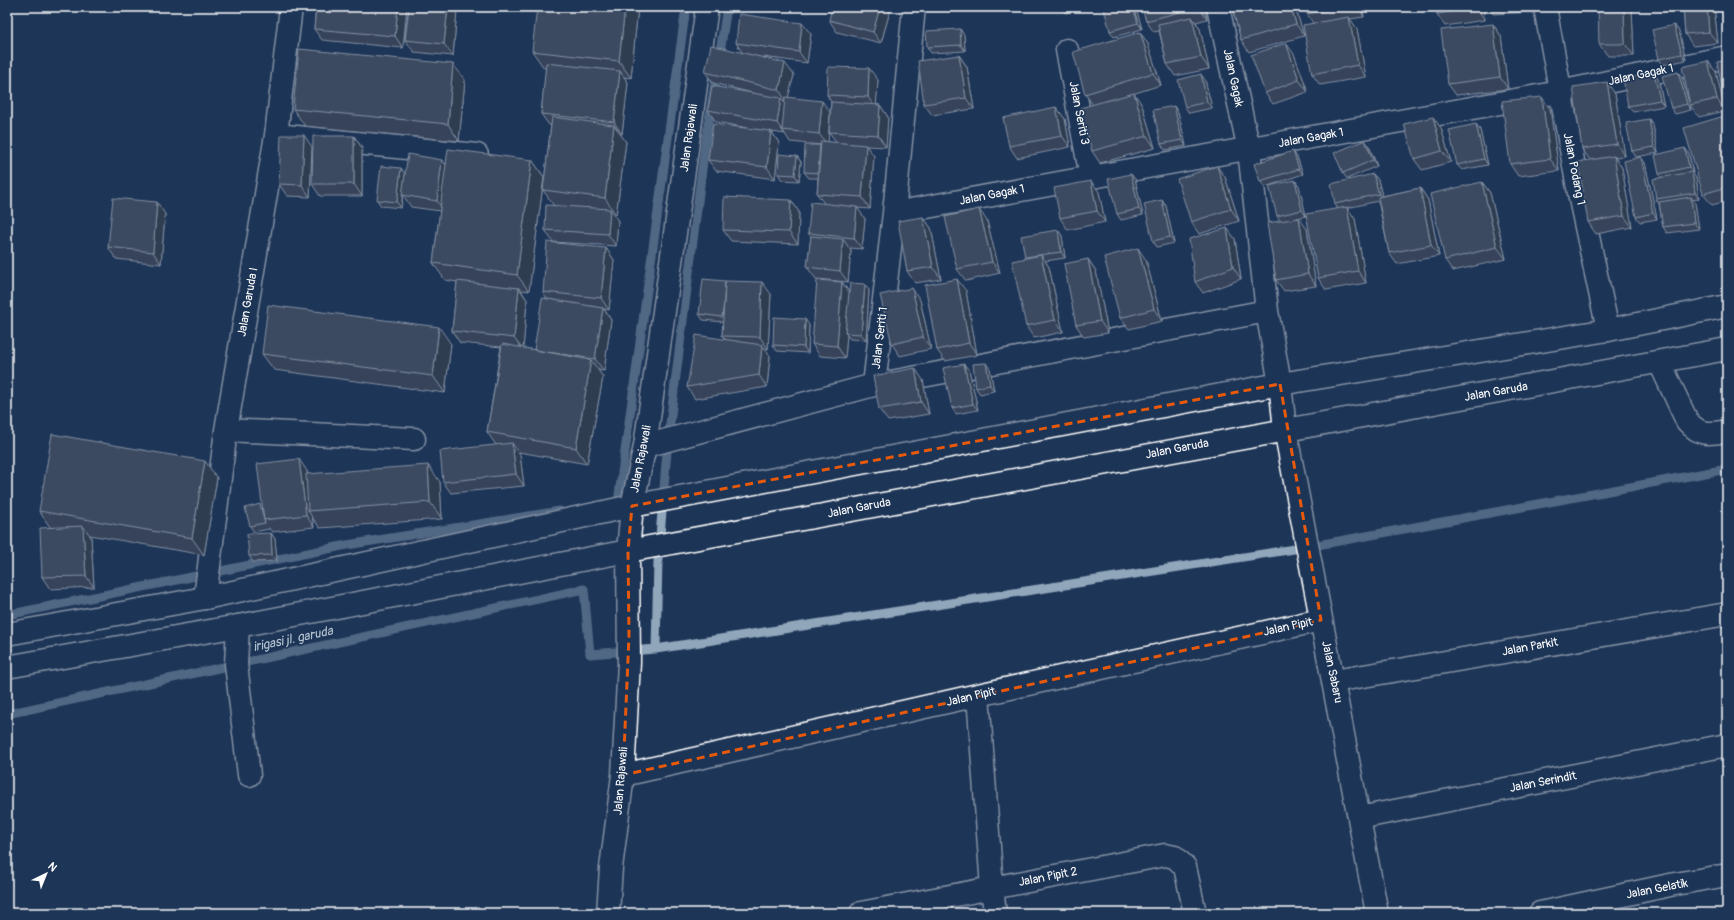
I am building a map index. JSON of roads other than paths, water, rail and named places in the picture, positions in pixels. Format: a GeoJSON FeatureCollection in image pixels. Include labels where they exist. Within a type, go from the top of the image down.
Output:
{"type":"FeatureCollection","features":[{"type":"Feature","properties":{"kind":"street","name":"Jalan Garuda I"},"geometry":{"type":"LineString","coordinates":[[205,598],[226,430],[276,135],[291,7]]}},
{"type":"Feature","properties":{"kind":"street","name":"Jalan Rajawali"},"geometry":{"type":"LineString","coordinates":[[608,913],[611,868],[623,775],[629,662],[628,551],[632,506],[645,446],[707,7]]}},
{"type":"Feature","properties":{"kind":"street","name":"Jalan Seriti 1"},"geometry":{"type":"LineString","coordinates":[[645,446],[874,385],[894,213],[914,7]]}},
{"type":"Feature","properties":{"kind":"street","name":"Jalan Gagak"},"geometry":{"type":"LineString","coordinates":[[1218,7],[1249,150],[1267,311]]}},
{"type":"Feature","properties":{"kind":"street","name":"Jalan Podang 1"},"geometry":{"type":"LineString","coordinates":[[1545,7],[1580,200],[1608,330]]}},
{"type":"Feature","properties":{"kind":"street","name":"Jalan Seriti 3"},"geometry":{"type":"LineString","coordinates":[[1067,50],[1091,177]]}},
{"type":"Feature","properties":{"kind":"street","name":"Jalan Gagak 1"},"geometry":{"type":"LineString","coordinates":[[894,213],[1249,150],[1560,92],[1727,57]]}},
{"type":"Feature","properties":{"kind":"street"},"geometry":{"type":"LineString","coordinates":[[276,135],[498,156]]}},
{"type":"Feature","properties":{"kind":"street"},"geometry":{"type":"LineString","coordinates":[[7,634],[205,598],[632,506],[1280,384],[1608,330],[1727,306]]}},
{"type":"Feature","properties":{"kind":"street"},"geometry":{"type":"LineString","coordinates":[[874,385],[1267,311]]}},
{"type":"Feature","properties":{"kind":"street","name":"Jalan Sabaru"},"geometry":{"type":"LineString","coordinates":[[1267,311],[1280,384],[1285,429],[1320,620],[1334,681],[1377,913]]}},
{"type":"Feature","properties":{"kind":"street","name":"Jalan Garuda"},"geometry":{"type":"LineString","coordinates":[[7,666],[238,626],[628,551],[1285,429],[1727,349]]}},
{"type":"Feature","properties":{"kind":"street"},"geometry":{"type":"LineString","coordinates":[[1660,362],[1687,421],[1694,429],[1701,432],[1713,433],[1727,431]]}},
{"type":"Feature","properties":{"kind":"street"},"geometry":{"type":"LineString","coordinates":[[226,430],[414,439]]}},
{"type":"Feature","properties":{"kind":"street","name":"Jalan Parkit"},"geometry":{"type":"LineString","coordinates":[[1334,681],[1727,614]]}},
{"type":"Feature","properties":{"kind":"street","name":"Jalan Pipit"},"geometry":{"type":"LineString","coordinates":[[623,775],[1320,620]]}},
{"type":"Feature","properties":{"kind":"street"},"geometry":{"type":"LineString","coordinates":[[238,626],[237,671],[249,775]]}},
{"type":"Feature","properties":{"kind":"street"},"geometry":{"type":"LineString","coordinates":[[978,695],[995,913]]}},
{"type":"Feature","properties":{"kind":"street","name":"Jalan Serindit"},"geometry":{"type":"LineString","coordinates":[[1359,818],[1727,745]]}},
{"type":"Feature","properties":{"kind":"street","name":"Jalan Pipit 2"},"geometry":{"type":"LineString","coordinates":[[861,913],[1165,855],[1175,857],[1184,867],[1195,913]]}},
{"type":"Feature","properties":{"kind":"street","name":"Jalan Gelatik"},"geometry":{"type":"LineString","coordinates":[[1540,913],[1670,886],[1727,876]]}},
{"type":"Feature","properties":{"kind":"waterway"},"geometry":{"type":"LineString","coordinates":[[611,503],[618,502],[686,7]]}},
{"type":"Feature","properties":{"kind":"waterway"},"geometry":{"type":"LineString","coordinates":[[719,59],[727,7]]}},
{"type":"Feature","properties":{"kind":"waterway"},"geometry":{"type":"LineString","coordinates":[[656,649],[658,560],[668,439],[706,138],[717,72]]}},
{"type":"Feature","properties":{"kind":"waterway","name":"irigasi jl. garuda"},"geometry":{"type":"LineString","coordinates":[[7,714],[584,589],[590,654],[656,649],[1307,547],[1727,469]]}},
{"type":"Feature","properties":{"kind":"waterway"},"geometry":{"type":"LineString","coordinates":[[7,615],[347,545],[560,511]]}}]}
